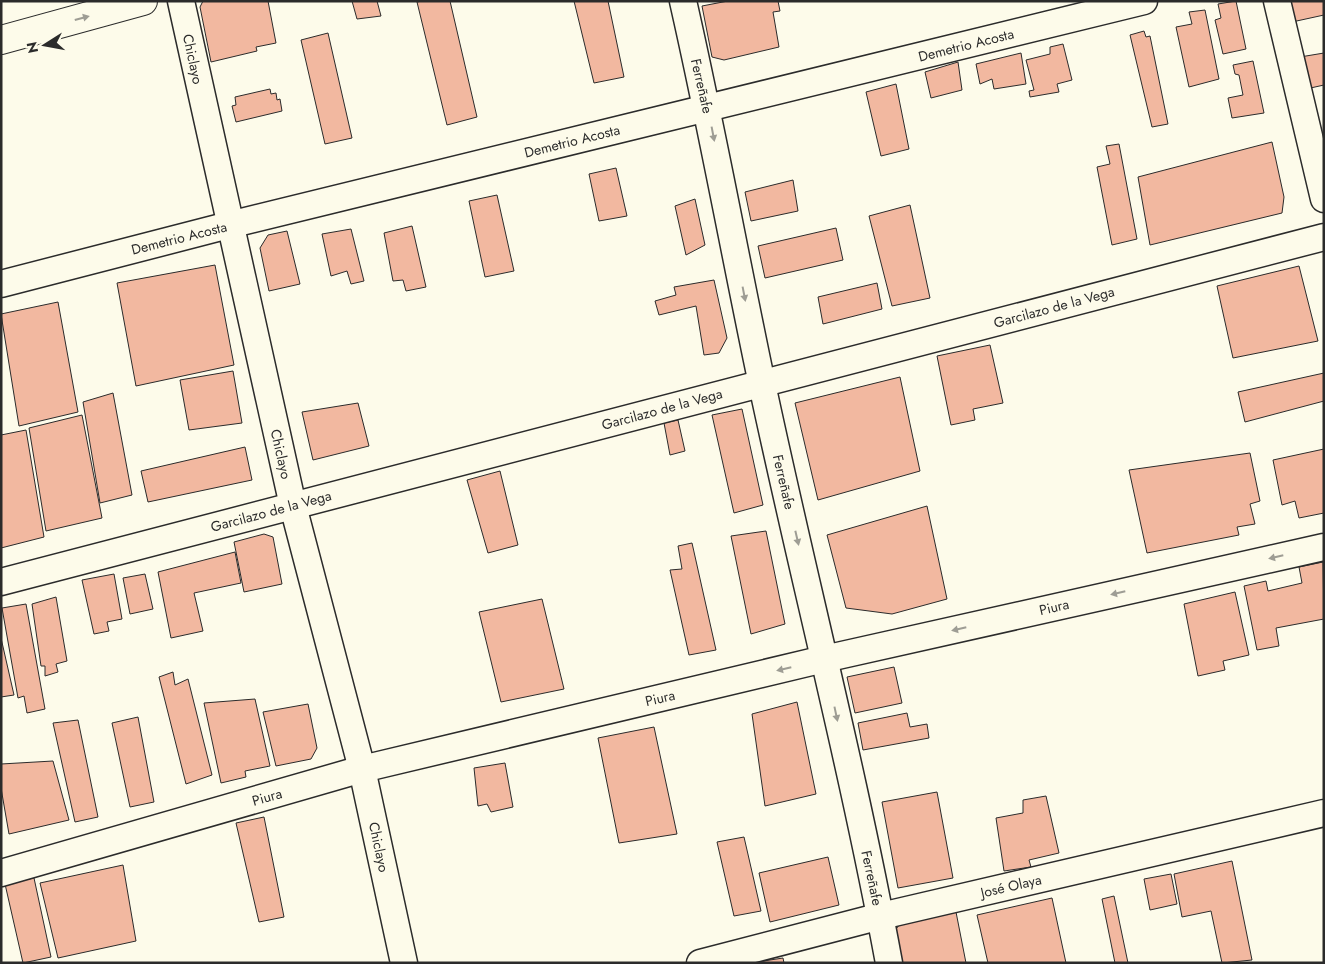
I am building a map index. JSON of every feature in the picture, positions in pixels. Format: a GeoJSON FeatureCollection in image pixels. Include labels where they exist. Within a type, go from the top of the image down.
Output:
{"type":"FeatureCollection","features":[{"type":"Feature","properties":{"kind":"street"},"geometry":{"type":"LineString","coordinates":[[1,40],[143,1]]}},
{"type":"Feature","properties":{"kind":"street","name":"Chiclayo"},"geometry":{"type":"LineString","coordinates":[[181,1],[292,506],[362,769],[404,963]]}},
{"type":"Feature","properties":{"kind":"street","name":"Ferreñafe"},"geometry":{"type":"LineString","coordinates":[[683,1],[707,108],[762,384],[881,916],[889,963]]}},
{"type":"Feature","properties":{"kind":"street","name":"Demetrio Acosta"},"geometry":{"type":"LineString","coordinates":[[1,284],[229,224],[1144,1]]}},
{"type":"Feature","properties":{"kind":"street"},"geometry":{"type":"LineString","coordinates":[[1277,1],[1324,199]]}},
{"type":"Feature","properties":{"kind":"street","name":"Garcilazo de la Vega"},"geometry":{"type":"LineString","coordinates":[[1,582],[1324,237]]}},
{"type":"Feature","properties":{"kind":"street","name":"Piura"},"geometry":{"type":"LineString","coordinates":[[1,873],[362,769],[824,659],[1324,547]]}},
{"type":"Feature","properties":{"kind":"street","name":"José Olaya"},"geometry":{"type":"LineString","coordinates":[[700,963],[881,916],[1324,814]]}},
{"type":"Feature","properties":{"kind":"building"},"geometry":{"type":"Polygon","coordinates":[[[203,1],[268,1],[276,43],[256,47],[257,51],[211,62],[200,7],[203,1]]]}},
{"type":"Feature","properties":{"kind":"building"},"geometry":{"type":"Polygon","coordinates":[[[352,1],[377,1],[381,16],[357,19],[352,1]]]}},
{"type":"Feature","properties":{"kind":"building"},"geometry":{"type":"Polygon","coordinates":[[[450,1],[477,117],[447,125],[417,2],[450,1]]]}},
{"type":"Feature","properties":{"kind":"building"},"geometry":{"type":"Polygon","coordinates":[[[574,1],[608,1],[624,77],[594,83],[574,1]]]}},
{"type":"Feature","properties":{"kind":"building"},"geometry":{"type":"Polygon","coordinates":[[[728,1],[778,1],[780,11],[773,12],[779,47],[724,60],[712,57],[702,6],[728,1]]]}},
{"type":"Feature","properties":{"kind":"building"},"geometry":{"type":"Polygon","coordinates":[[[1236,1],[1246,49],[1223,54],[1215,20],[1221,18],[1218,4],[1236,1]]]}},
{"type":"Feature","properties":{"kind":"building"},"geometry":{"type":"Polygon","coordinates":[[[1287,1],[1324,1],[1324,15],[1292,22],[1287,1]]]}},
{"type":"Feature","properties":{"kind":"building"},"geometry":{"type":"Polygon","coordinates":[[[1205,10],[1219,79],[1189,87],[1176,27],[1192,24],[1189,12],[1205,10]]]}},
{"type":"Feature","properties":{"kind":"building"},"geometry":{"type":"Polygon","coordinates":[[[1144,31],[1146,37],[1150,36],[1168,124],[1152,127],[1130,35],[1144,31]]]}},
{"type":"Feature","properties":{"kind":"building"},"geometry":{"type":"Polygon","coordinates":[[[328,33],[352,138],[325,144],[301,40],[328,33]]]}},
{"type":"Feature","properties":{"kind":"building"},"geometry":{"type":"Polygon","coordinates":[[[1063,44],[1072,80],[1057,84],[1059,92],[1030,97],[1029,91],[1034,90],[1026,60],[1050,54],[1050,47],[1063,44]]]}},
{"type":"Feature","properties":{"kind":"building"},"geometry":{"type":"Polygon","coordinates":[[[1021,53],[1026,84],[994,89],[992,79],[980,84],[976,64],[1021,53]]]}},
{"type":"Feature","properties":{"kind":"building"},"geometry":{"type":"Polygon","coordinates":[[[1324,53],[1324,85],[1306,89],[1300,57],[1324,53]]]}},
{"type":"Feature","properties":{"kind":"building"},"geometry":{"type":"Polygon","coordinates":[[[1253,61],[1264,113],[1232,118],[1228,98],[1243,95],[1239,75],[1235,74],[1233,65],[1253,61]]]}},
{"type":"Feature","properties":{"kind":"building"},"geometry":{"type":"Polygon","coordinates":[[[958,62],[962,90],[931,98],[925,72],[958,62]]]}},
{"type":"Feature","properties":{"kind":"building"},"geometry":{"type":"Polygon","coordinates":[[[896,84],[909,149],[881,156],[866,92],[896,84]]]}},
{"type":"Feature","properties":{"kind":"building"},"geometry":{"type":"Polygon","coordinates":[[[270,89],[271,94],[276,93],[277,100],[280,99],[282,111],[236,122],[232,106],[236,105],[235,97],[270,89]]]}},
{"type":"Feature","properties":{"kind":"building"},"geometry":{"type":"Polygon","coordinates":[[[1272,142],[1284,197],[1282,213],[1150,245],[1138,177],[1272,142]]]}},
{"type":"Feature","properties":{"kind":"building"},"geometry":{"type":"Polygon","coordinates":[[[1119,144],[1137,239],[1112,245],[1097,167],[1110,164],[1106,146],[1119,144]]]}},
{"type":"Feature","properties":{"kind":"building"},"geometry":{"type":"Polygon","coordinates":[[[616,168],[627,216],[599,221],[589,174],[616,168]]]}},
{"type":"Feature","properties":{"kind":"building"},"geometry":{"type":"Polygon","coordinates":[[[793,180],[798,211],[751,221],[745,192],[793,180]]]}},
{"type":"Feature","properties":{"kind":"building"},"geometry":{"type":"Polygon","coordinates":[[[497,195],[514,271],[485,277],[469,201],[497,195]]]}},
{"type":"Feature","properties":{"kind":"building"},"geometry":{"type":"Polygon","coordinates":[[[695,199],[705,245],[686,255],[675,206],[695,199]]]}},
{"type":"Feature","properties":{"kind":"building"},"geometry":{"type":"Polygon","coordinates":[[[910,205],[930,298],[892,306],[869,216],[910,205]]]}},
{"type":"Feature","properties":{"kind":"building"},"geometry":{"type":"Polygon","coordinates":[[[412,226],[426,287],[406,291],[403,280],[393,281],[384,233],[412,226]]]}},
{"type":"Feature","properties":{"kind":"building"},"geometry":{"type":"Polygon","coordinates":[[[836,228],[843,260],[765,278],[758,246],[836,228]]]}},
{"type":"Feature","properties":{"kind":"building"},"geometry":{"type":"Polygon","coordinates":[[[351,229],[364,281],[351,284],[347,271],[331,276],[322,234],[351,229]]]}},
{"type":"Feature","properties":{"kind":"building"},"geometry":{"type":"Polygon","coordinates":[[[287,231],[300,284],[269,291],[260,248],[268,235],[287,231]]]}},
{"type":"Feature","properties":{"kind":"building"},"geometry":{"type":"Polygon","coordinates":[[[215,265],[234,365],[136,386],[117,283],[215,265]]]}},
{"type":"Feature","properties":{"kind":"building"},"geometry":{"type":"Polygon","coordinates":[[[1299,266],[1318,341],[1233,358],[1217,286],[1299,266]]]}},
{"type":"Feature","properties":{"kind":"building"},"geometry":{"type":"Polygon","coordinates":[[[714,280],[727,338],[719,353],[704,355],[696,306],[659,315],[655,301],[676,295],[674,287],[714,280]]]}},
{"type":"Feature","properties":{"kind":"building"},"geometry":{"type":"Polygon","coordinates":[[[877,283],[882,309],[823,324],[818,297],[877,283]]]}},
{"type":"Feature","properties":{"kind":"building"},"geometry":{"type":"Polygon","coordinates":[[[58,302],[78,412],[19,426],[1,314],[58,302]]]}},
{"type":"Feature","properties":{"kind":"building"},"geometry":{"type":"Polygon","coordinates":[[[990,345],[1003,403],[973,409],[975,420],[951,425],[937,356],[990,345]]]}},
{"type":"Feature","properties":{"kind":"building"},"geometry":{"type":"Polygon","coordinates":[[[233,371],[242,423],[189,430],[180,380],[233,371]]]}},
{"type":"Feature","properties":{"kind":"building"},"geometry":{"type":"Polygon","coordinates":[[[1324,373],[1324,401],[1245,422],[1238,392],[1324,373]]]}},
{"type":"Feature","properties":{"kind":"building"},"geometry":{"type":"Polygon","coordinates":[[[900,377],[920,471],[818,500],[795,403],[900,377]]]}},
{"type":"Feature","properties":{"kind":"building"},"geometry":{"type":"Polygon","coordinates":[[[113,393],[132,495],[100,503],[83,402],[113,393]]]}},
{"type":"Feature","properties":{"kind":"building"},"geometry":{"type":"Polygon","coordinates":[[[358,403],[369,446],[313,460],[302,412],[358,403]]]}},
{"type":"Feature","properties":{"kind":"building"},"geometry":{"type":"Polygon","coordinates":[[[742,409],[763,505],[734,513],[712,415],[742,409]]]}},
{"type":"Feature","properties":{"kind":"building"},"geometry":{"type":"Polygon","coordinates":[[[82,415],[102,518],[46,531],[29,428],[82,415]]]}},
{"type":"Feature","properties":{"kind":"building"},"geometry":{"type":"Polygon","coordinates":[[[678,420],[685,451],[670,455],[664,423],[678,420]]]}},
{"type":"Feature","properties":{"kind":"building"},"geometry":{"type":"Polygon","coordinates":[[[26,430],[44,537],[1,548],[1,435],[26,430]]]}},
{"type":"Feature","properties":{"kind":"building"},"geometry":{"type":"Polygon","coordinates":[[[245,447],[252,480],[148,502],[141,471],[245,447]]]}},
{"type":"Feature","properties":{"kind":"building"},"geometry":{"type":"Polygon","coordinates":[[[1324,449],[1324,513],[1299,518],[1295,501],[1282,505],[1273,460],[1324,449]]]}},
{"type":"Feature","properties":{"kind":"building"},"geometry":{"type":"Polygon","coordinates":[[[1250,453],[1260,501],[1250,504],[1255,524],[1237,527],[1239,535],[1147,553],[1129,470],[1250,453]]]}},
{"type":"Feature","properties":{"kind":"building"},"geometry":{"type":"Polygon","coordinates":[[[500,471],[518,545],[488,553],[467,480],[500,471]]]}},
{"type":"Feature","properties":{"kind":"building"},"geometry":{"type":"Polygon","coordinates":[[[927,506],[947,599],[892,614],[846,608],[827,535],[927,506]]]}},
{"type":"Feature","properties":{"kind":"building"},"geometry":{"type":"Polygon","coordinates":[[[766,531],[785,624],[751,634],[731,536],[766,531]]]}},
{"type":"Feature","properties":{"kind":"building"},"geometry":{"type":"Polygon","coordinates":[[[264,534],[273,537],[282,584],[244,592],[234,542],[264,534]]]}},
{"type":"Feature","properties":{"kind":"building"},"geometry":{"type":"Polygon","coordinates":[[[692,543],[716,650],[689,655],[670,570],[682,569],[678,546],[692,543]]]}},
{"type":"Feature","properties":{"kind":"building"},"geometry":{"type":"Polygon","coordinates":[[[235,552],[241,583],[194,593],[203,631],[171,638],[158,572],[235,552]]]}},
{"type":"Feature","properties":{"kind":"building"},"geometry":{"type":"Polygon","coordinates":[[[1323,562],[1324,619],[1276,628],[1279,646],[1257,650],[1244,586],[1266,581],[1268,591],[1302,583],[1299,567],[1323,562]]]}},
{"type":"Feature","properties":{"kind":"building"},"geometry":{"type":"Polygon","coordinates":[[[114,574],[122,619],[107,622],[109,631],[94,634],[82,580],[114,574]]]}},
{"type":"Feature","properties":{"kind":"building"},"geometry":{"type":"Polygon","coordinates":[[[145,574],[153,609],[130,614],[123,578],[145,574]]]}},
{"type":"Feature","properties":{"kind":"building"},"geometry":{"type":"Polygon","coordinates":[[[1235,592],[1249,655],[1223,661],[1225,670],[1198,676],[1184,604],[1235,592]]]}},
{"type":"Feature","properties":{"kind":"building"},"geometry":{"type":"Polygon","coordinates":[[[56,597],[67,661],[56,664],[58,672],[45,676],[45,666],[41,666],[32,604],[56,597]]]}},
{"type":"Feature","properties":{"kind":"building"},"geometry":{"type":"Polygon","coordinates":[[[542,599],[564,689],[501,702],[479,612],[542,599]]]}},
{"type":"Feature","properties":{"kind":"building"},"geometry":{"type":"Polygon","coordinates":[[[26,604],[45,709],[27,713],[24,696],[18,698],[2,608],[26,604]]]}},
{"type":"Feature","properties":{"kind":"building"},"geometry":{"type":"Polygon","coordinates":[[[1,638],[14,695],[1,697],[1,638]]]}},
{"type":"Feature","properties":{"kind":"building"},"geometry":{"type":"Polygon","coordinates":[[[894,667],[902,703],[855,713],[847,677],[894,667]]]}},
{"type":"Feature","properties":{"kind":"building"},"geometry":{"type":"Polygon","coordinates":[[[173,672],[175,685],[188,679],[212,775],[186,784],[159,677],[173,672]]]}},
{"type":"Feature","properties":{"kind":"building"},"geometry":{"type":"Polygon","coordinates":[[[255,699],[270,766],[245,771],[246,777],[221,783],[204,703],[255,699]]]}},
{"type":"Feature","properties":{"kind":"building"},"geometry":{"type":"Polygon","coordinates":[[[797,702],[816,794],[765,806],[752,714],[797,702]]]}},
{"type":"Feature","properties":{"kind":"building"},"geometry":{"type":"Polygon","coordinates":[[[308,704],[317,748],[311,759],[276,766],[263,712],[308,704]]]}},
{"type":"Feature","properties":{"kind":"building"},"geometry":{"type":"Polygon","coordinates":[[[907,713],[910,727],[927,724],[929,738],[863,750],[858,723],[907,713]]]}},
{"type":"Feature","properties":{"kind":"building"},"geometry":{"type":"Polygon","coordinates":[[[138,717],[154,802],[130,807],[112,723],[138,717]]]}},
{"type":"Feature","properties":{"kind":"building"},"geometry":{"type":"Polygon","coordinates":[[[78,720],[98,817],[75,822],[53,723],[78,720]]]}},
{"type":"Feature","properties":{"kind":"building"},"geometry":{"type":"Polygon","coordinates":[[[654,727],[677,834],[619,843],[598,738],[654,727]]]}},
{"type":"Feature","properties":{"kind":"building"},"geometry":{"type":"Polygon","coordinates":[[[53,761],[69,820],[9,834],[1,788],[1,764],[53,761]]]}},
{"type":"Feature","properties":{"kind":"building"},"geometry":{"type":"Polygon","coordinates":[[[505,763],[513,807],[491,812],[487,804],[478,806],[474,768],[505,763]]]}},
{"type":"Feature","properties":{"kind":"building"},"geometry":{"type":"Polygon","coordinates":[[[937,792],[953,878],[898,888],[882,802],[937,792]]]}},
{"type":"Feature","properties":{"kind":"building"},"geometry":{"type":"Polygon","coordinates":[[[1046,796],[1059,853],[1029,860],[1031,867],[1004,871],[996,818],[1023,813],[1023,800],[1046,796]]]}},
{"type":"Feature","properties":{"kind":"building"},"geometry":{"type":"Polygon","coordinates":[[[264,817],[284,917],[259,922],[236,823],[264,817]]]}},
{"type":"Feature","properties":{"kind":"building"},"geometry":{"type":"Polygon","coordinates":[[[744,837],[761,911],[734,916],[717,842],[744,837]]]}},
{"type":"Feature","properties":{"kind":"building"},"geometry":{"type":"Polygon","coordinates":[[[828,857],[839,905],[770,922],[759,873],[828,857]]]}},
{"type":"Feature","properties":{"kind":"building"},"geometry":{"type":"Polygon","coordinates":[[[1232,861],[1252,960],[1222,963],[1211,911],[1182,917],[1174,874],[1232,861]]]}},
{"type":"Feature","properties":{"kind":"building"},"geometry":{"type":"Polygon","coordinates":[[[123,865],[136,941],[58,958],[40,883],[123,865]]]}},
{"type":"Feature","properties":{"kind":"building"},"geometry":{"type":"Polygon","coordinates":[[[1171,874],[1177,904],[1150,910],[1144,879],[1171,874]]]}},
{"type":"Feature","properties":{"kind":"building"},"geometry":{"type":"Polygon","coordinates":[[[34,878],[51,957],[23,963],[5,884],[34,878]]]}},
{"type":"Feature","properties":{"kind":"building"},"geometry":{"type":"Polygon","coordinates":[[[1114,896],[1128,963],[1115,963],[1102,899],[1114,896]]]}},
{"type":"Feature","properties":{"kind":"building"},"geometry":{"type":"Polygon","coordinates":[[[1052,898],[1066,963],[988,963],[977,915],[1052,898]]]}},
{"type":"Feature","properties":{"kind":"building"},"geometry":{"type":"Polygon","coordinates":[[[956,912],[966,963],[898,963],[893,933],[900,924],[956,912]]]}},
{"type":"Feature","properties":{"kind":"building"},"geometry":{"type":"Polygon","coordinates":[[[783,958],[784,963],[757,962],[783,958]]]}}]}
